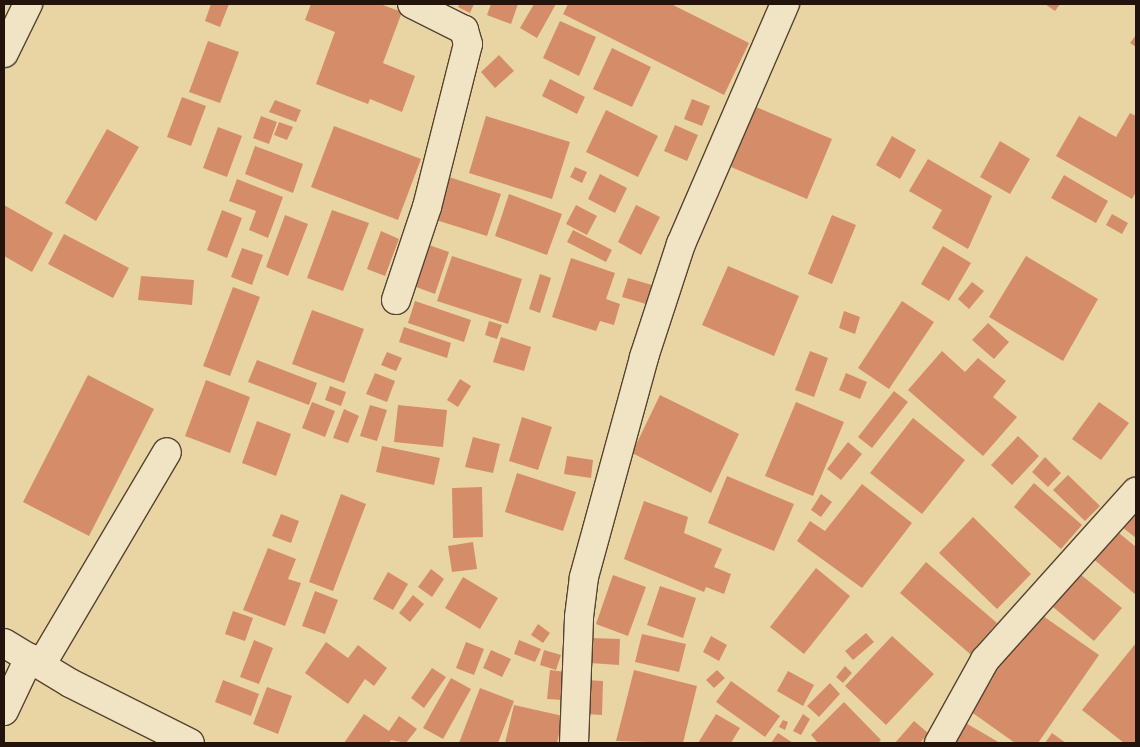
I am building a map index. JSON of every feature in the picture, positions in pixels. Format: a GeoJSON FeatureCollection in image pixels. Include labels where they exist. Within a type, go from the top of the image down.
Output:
{"type":"FeatureCollection","features":[{"type":"Feature","properties":{"kind":"street"},"geometry":{"type":"LineString","coordinates":[[4,52],[28,4]]}},
{"type":"Feature","properties":{"kind":"street"},"geometry":{"type":"LineString","coordinates":[[396,300],[427,207],[468,44],[464,30],[412,4]]}},
{"type":"Feature","properties":{"kind":"street"},"geometry":{"type":"LineString","coordinates":[[574,743],[579,624],[584,577],[644,357],[681,244],[785,4]]}},
{"type":"Feature","properties":{"kind":"street"},"geometry":{"type":"LineString","coordinates":[[4,711],[166,452]]}},
{"type":"Feature","properties":{"kind":"street"},"geometry":{"type":"LineString","coordinates":[[939,743],[985,660],[1136,492]]}},
{"type":"Feature","properties":{"kind":"street"},"geometry":{"type":"LineString","coordinates":[[4,643],[35,662],[190,743]]}},
{"type":"Feature","properties":{"kind":"building"},"geometry":{"type":"Polygon","coordinates":[[[211,4],[229,4],[220,27],[205,21],[211,4]]]}},
{"type":"Feature","properties":{"kind":"building"},"geometry":{"type":"Polygon","coordinates":[[[311,4],[380,4],[402,12],[383,63],[415,76],[402,112],[370,99],[368,104],[316,84],[335,32],[305,20],[311,4]]]}},
{"type":"Feature","properties":{"kind":"building"},"geometry":{"type":"Polygon","coordinates":[[[460,4],[474,4],[470,13],[458,7],[460,4]]]}},
{"type":"Feature","properties":{"kind":"building"},"geometry":{"type":"Polygon","coordinates":[[[491,4],[518,4],[511,24],[487,15],[491,4]]]}},
{"type":"Feature","properties":{"kind":"building"},"geometry":{"type":"Polygon","coordinates":[[[534,4],[556,4],[537,38],[520,28],[534,4]]]}},
{"type":"Feature","properties":{"kind":"building"},"geometry":{"type":"Polygon","coordinates":[[[568,4],[671,4],[749,43],[724,95],[563,14],[568,4]]]}},
{"type":"Feature","properties":{"kind":"building"},"geometry":{"type":"Polygon","coordinates":[[[1045,4],[1060,4],[1055,11],[1045,4]]]}},
{"type":"Feature","properties":{"kind":"building"},"geometry":{"type":"Polygon","coordinates":[[[560,21],[596,37],[579,76],[543,58],[560,21]]]}},
{"type":"Feature","properties":{"kind":"building"},"geometry":{"type":"Polygon","coordinates":[[[1136,35],[1136,47],[1130,43],[1136,35]]]}},
{"type":"Feature","properties":{"kind":"building"},"geometry":{"type":"Polygon","coordinates":[[[208,41],[239,52],[220,103],[189,92],[208,41]]]}},
{"type":"Feature","properties":{"kind":"building"},"geometry":{"type":"Polygon","coordinates":[[[612,48],[651,67],[632,107],[593,89],[612,48]]]}},
{"type":"Feature","properties":{"kind":"building"},"geometry":{"type":"Polygon","coordinates":[[[499,55],[514,71],[495,88],[481,72],[499,55]]]}},
{"type":"Feature","properties":{"kind":"building"},"geometry":{"type":"Polygon","coordinates":[[[550,79],[585,97],[577,114],[542,96],[550,79]]]}},
{"type":"Feature","properties":{"kind":"building"},"geometry":{"type":"Polygon","coordinates":[[[182,97],[206,106],[191,146],[167,137],[182,97]]]}},
{"type":"Feature","properties":{"kind":"building"},"geometry":{"type":"Polygon","coordinates":[[[692,99],[710,106],[702,126],[684,119],[692,99]]]}},
{"type":"Feature","properties":{"kind":"building"},"geometry":{"type":"Polygon","coordinates":[[[275,100],[301,110],[296,122],[269,112],[275,100]]]}},
{"type":"Feature","properties":{"kind":"building"},"geometry":{"type":"Polygon","coordinates":[[[756,107],[832,139],[807,199],[731,167],[756,107]]]}},
{"type":"Feature","properties":{"kind":"building"},"geometry":{"type":"Polygon","coordinates":[[[606,110],[658,136],[638,177],[586,152],[606,110]]]}},
{"type":"Feature","properties":{"kind":"building"},"geometry":{"type":"Polygon","coordinates":[[[1130,113],[1136,116],[1136,192],[1132,199],[1056,156],[1079,116],[1116,137],[1130,113]]]}},
{"type":"Feature","properties":{"kind":"building"},"geometry":{"type":"Polygon","coordinates":[[[261,116],[277,122],[269,144],[253,138],[261,116]]]}},
{"type":"Feature","properties":{"kind":"building"},"geometry":{"type":"Polygon","coordinates":[[[486,116],[570,142],[552,199],[469,173],[486,116]]]}},
{"type":"Feature","properties":{"kind":"building"},"geometry":{"type":"Polygon","coordinates":[[[279,122],[293,127],[287,140],[274,135],[279,122]]]}},
{"type":"Feature","properties":{"kind":"building"},"geometry":{"type":"Polygon","coordinates":[[[675,125],[698,135],[687,161],[664,151],[675,125]]]}},
{"type":"Feature","properties":{"kind":"building"},"geometry":{"type":"Polygon","coordinates":[[[334,126],[421,159],[398,220],[311,187],[334,126]]]}},
{"type":"Feature","properties":{"kind":"building"},"geometry":{"type":"Polygon","coordinates":[[[218,127],[242,136],[227,177],[203,168],[218,127]]]}},
{"type":"Feature","properties":{"kind":"building"},"geometry":{"type":"Polygon","coordinates":[[[107,129],[139,147],[96,221],[65,203],[107,129]]]}},
{"type":"Feature","properties":{"kind":"building"},"geometry":{"type":"Polygon","coordinates":[[[892,136],[916,150],[900,179],[876,165],[892,136]]]}},
{"type":"Feature","properties":{"kind":"building"},"geometry":{"type":"Polygon","coordinates":[[[1000,141],[1030,159],[1010,194],[980,177],[1000,141]]]}},
{"type":"Feature","properties":{"kind":"building"},"geometry":{"type":"Polygon","coordinates":[[[255,146],[303,164],[293,193],[245,174],[255,146]]]}},
{"type":"Feature","properties":{"kind":"building"},"geometry":{"type":"Polygon","coordinates":[[[928,159],[992,196],[968,249],[932,228],[942,210],[909,191],[928,159]]]}},
{"type":"Feature","properties":{"kind":"building"},"geometry":{"type":"Polygon","coordinates":[[[575,167],[587,172],[582,183],[570,177],[575,167]]]}},
{"type":"Feature","properties":{"kind":"building"},"geometry":{"type":"Polygon","coordinates":[[[600,174],[627,188],[615,213],[588,199],[600,174]]]}},
{"type":"Feature","properties":{"kind":"building"},"geometry":{"type":"Polygon","coordinates":[[[1064,175],[1108,201],[1096,223],[1051,198],[1064,175]]]}},
{"type":"Feature","properties":{"kind":"building"},"geometry":{"type":"Polygon","coordinates":[[[449,177],[501,194],[487,236],[436,220],[449,177]]]}},
{"type":"Feature","properties":{"kind":"building"},"geometry":{"type":"Polygon","coordinates":[[[237,179],[283,197],[268,238],[249,230],[256,211],[229,201],[237,179]]]}},
{"type":"Feature","properties":{"kind":"building"},"geometry":{"type":"Polygon","coordinates":[[[509,194],[562,214],[547,255],[495,236],[509,194]]]}},
{"type":"Feature","properties":{"kind":"building"},"geometry":{"type":"Polygon","coordinates":[[[4,205],[53,233],[32,272],[4,256],[4,205]]]}},
{"type":"Feature","properties":{"kind":"building"},"geometry":{"type":"Polygon","coordinates":[[[576,205],[597,216],[587,235],[566,224],[576,205]]]}},
{"type":"Feature","properties":{"kind":"building"},"geometry":{"type":"Polygon","coordinates":[[[636,205],[660,217],[641,255],[618,242],[636,205]]]}},
{"type":"Feature","properties":{"kind":"building"},"geometry":{"type":"Polygon","coordinates":[[[222,210],[242,218],[227,258],[207,250],[222,210]]]}},
{"type":"Feature","properties":{"kind":"building"},"geometry":{"type":"Polygon","coordinates":[[[332,210],[369,223],[343,291],[307,278],[332,210]]]}},
{"type":"Feature","properties":{"kind":"building"},"geometry":{"type":"Polygon","coordinates":[[[1112,214],[1128,223],[1122,234],[1106,225],[1112,214]]]}},
{"type":"Feature","properties":{"kind":"building"},"geometry":{"type":"Polygon","coordinates":[[[285,215],[308,224],[288,276],[266,267],[285,215]]]}},
{"type":"Feature","properties":{"kind":"building"},"geometry":{"type":"Polygon","coordinates":[[[832,215],[856,225],[832,284],[808,274],[832,215]]]}},
{"type":"Feature","properties":{"kind":"building"},"geometry":{"type":"Polygon","coordinates":[[[573,230],[612,250],[606,262],[567,242],[573,230]]]}},
{"type":"Feature","properties":{"kind":"building"},"geometry":{"type":"Polygon","coordinates":[[[381,231],[399,239],[385,276],[367,269],[381,231]]]}},
{"type":"Feature","properties":{"kind":"building"},"geometry":{"type":"Polygon","coordinates":[[[64,234],[129,268],[113,298],[48,264],[64,234]]]}},
{"type":"Feature","properties":{"kind":"building"},"geometry":{"type":"Polygon","coordinates":[[[429,245],[449,252],[435,294],[416,287],[429,245]]]}},
{"type":"Feature","properties":{"kind":"building"},"geometry":{"type":"Polygon","coordinates":[[[943,246],[971,263],[949,301],[921,284],[943,246]]]}},
{"type":"Feature","properties":{"kind":"building"},"geometry":{"type":"Polygon","coordinates":[[[242,248],[263,255],[252,285],[231,277],[242,248]]]}},
{"type":"Feature","properties":{"kind":"building"},"geometry":{"type":"Polygon","coordinates":[[[452,256],[522,279],[508,324],[437,301],[452,256]]]}},
{"type":"Feature","properties":{"kind":"building"},"geometry":{"type":"Polygon","coordinates":[[[1026,256],[1098,299],[1063,361],[989,317],[1026,256]]]}},
{"type":"Feature","properties":{"kind":"building"},"geometry":{"type":"Polygon","coordinates":[[[571,258],[615,273],[606,299],[620,304],[614,325],[600,321],[596,331],[552,317],[571,258]]]}},
{"type":"Feature","properties":{"kind":"building"},"geometry":{"type":"Polygon","coordinates":[[[728,266],[799,296],[774,356],[702,325],[728,266]]]}},
{"type":"Feature","properties":{"kind":"building"},"geometry":{"type":"Polygon","coordinates":[[[540,274],[551,278],[540,313],[529,309],[540,274]]]}},
{"type":"Feature","properties":{"kind":"building"},"geometry":{"type":"Polygon","coordinates":[[[141,276],[194,280],[192,305],[138,300],[141,276]]]}},
{"type":"Feature","properties":{"kind":"building"},"geometry":{"type":"Polygon","coordinates":[[[628,278],[652,285],[646,304],[622,297],[628,278]]]}},
{"type":"Feature","properties":{"kind":"building"},"geometry":{"type":"Polygon","coordinates":[[[972,282],[984,291],[969,309],[958,299],[972,282]]]}},
{"type":"Feature","properties":{"kind":"building"},"geometry":{"type":"Polygon","coordinates":[[[233,287],[260,297],[230,376],[203,366],[233,287]]]}},
{"type":"Feature","properties":{"kind":"building"},"geometry":{"type":"Polygon","coordinates":[[[415,301],[471,320],[464,342],[408,323],[415,301]]]}},
{"type":"Feature","properties":{"kind":"building"},"geometry":{"type":"Polygon","coordinates":[[[902,301],[934,322],[889,389],[858,368],[902,301]]]}},
{"type":"Feature","properties":{"kind":"building"},"geometry":{"type":"Polygon","coordinates":[[[312,310],[364,329],[344,383],[292,364],[312,310]]]}},
{"type":"Feature","properties":{"kind":"building"},"geometry":{"type":"Polygon","coordinates":[[[844,311],[860,317],[855,334],[839,328],[844,311]]]}},
{"type":"Feature","properties":{"kind":"building"},"geometry":{"type":"Polygon","coordinates":[[[489,321],[502,325],[497,339],[485,335],[489,321]]]}},
{"type":"Feature","properties":{"kind":"building"},"geometry":{"type":"Polygon","coordinates":[[[988,323],[1009,342],[994,359],[972,340],[988,323]]]}},
{"type":"Feature","properties":{"kind":"building"},"geometry":{"type":"Polygon","coordinates":[[[404,327],[451,343],[447,358],[399,342],[404,327]]]}},
{"type":"Feature","properties":{"kind":"building"},"geometry":{"type":"Polygon","coordinates":[[[501,337],[531,347],[524,371],[493,362],[501,337]]]}},
{"type":"Feature","properties":{"kind":"building"},"geometry":{"type":"Polygon","coordinates":[[[810,351],[828,358],[814,397],[795,390],[810,351]]]}},
{"type":"Feature","properties":{"kind":"building"},"geometry":{"type":"Polygon","coordinates":[[[942,351],[965,372],[978,358],[1006,381],[993,397],[1017,417],[983,456],[908,390],[942,351]]]}},
{"type":"Feature","properties":{"kind":"building"},"geometry":{"type":"Polygon","coordinates":[[[387,352],[402,358],[396,371],[381,365],[387,352]]]}},
{"type":"Feature","properties":{"kind":"building"},"geometry":{"type":"Polygon","coordinates":[[[257,360],[317,383],[309,405],[248,382],[257,360]]]}},
{"type":"Feature","properties":{"kind":"building"},"geometry":{"type":"Polygon","coordinates":[[[375,373],[395,381],[387,402],[366,394],[375,373]]]}},
{"type":"Feature","properties":{"kind":"building"},"geometry":{"type":"Polygon","coordinates":[[[846,373],[867,382],[860,399],[839,390],[846,373]]]}},
{"type":"Feature","properties":{"kind":"building"},"geometry":{"type":"Polygon","coordinates":[[[88,375],[154,409],[89,536],[23,502],[88,375]]]}},
{"type":"Feature","properties":{"kind":"building"},"geometry":{"type":"Polygon","coordinates":[[[460,379],[471,386],[458,407],[447,400],[460,379]]]}},
{"type":"Feature","properties":{"kind":"building"},"geometry":{"type":"Polygon","coordinates":[[[206,380],[250,397],[230,453],[185,436],[206,380]]]}},
{"type":"Feature","properties":{"kind":"building"},"geometry":{"type":"Polygon","coordinates":[[[330,386],[346,392],[341,406],[325,400],[330,386]]]}},
{"type":"Feature","properties":{"kind":"building"},"geometry":{"type":"Polygon","coordinates":[[[894,391],[908,402],[872,448],[858,437],[894,391]]]}},
{"type":"Feature","properties":{"kind":"building"},"geometry":{"type":"Polygon","coordinates":[[[660,395],[739,434],[711,493],[632,453],[660,395]]]}},
{"type":"Feature","properties":{"kind":"building"},"geometry":{"type":"Polygon","coordinates":[[[312,402],[335,411],[325,437],[302,428],[312,402]]]}},
{"type":"Feature","properties":{"kind":"building"},"geometry":{"type":"Polygon","coordinates":[[[796,402],[844,422],[813,496],[765,476],[796,402]]]}},
{"type":"Feature","properties":{"kind":"building"},"geometry":{"type":"Polygon","coordinates":[[[1099,402],[1129,423],[1101,460],[1072,439],[1099,402]]]}},
{"type":"Feature","properties":{"kind":"building"},"geometry":{"type":"Polygon","coordinates":[[[370,405],[387,410],[377,441],[360,436],[370,405]]]}},
{"type":"Feature","properties":{"kind":"building"},"geometry":{"type":"Polygon","coordinates":[[[398,405],[447,410],[443,447],[394,442],[398,405]]]}},
{"type":"Feature","properties":{"kind":"building"},"geometry":{"type":"Polygon","coordinates":[[[344,409],[359,416],[348,443],[333,438],[344,409]]]}},
{"type":"Feature","properties":{"kind":"building"},"geometry":{"type":"Polygon","coordinates":[[[522,417],[552,427],[538,470],[509,461],[522,417]]]}},
{"type":"Feature","properties":{"kind":"building"},"geometry":{"type":"Polygon","coordinates":[[[913,418],[965,460],[922,514],[870,473],[913,418]]]}},
{"type":"Feature","properties":{"kind":"building"},"geometry":{"type":"Polygon","coordinates":[[[257,421],[291,434],[276,476],[242,463],[257,421]]]}},
{"type":"Feature","properties":{"kind":"building"},"geometry":{"type":"Polygon","coordinates":[[[1018,436],[1039,456],[1012,485],[991,465],[1018,436]]]}},
{"type":"Feature","properties":{"kind":"building"},"geometry":{"type":"Polygon","coordinates":[[[473,437],[500,444],[493,473],[465,467],[473,437]]]}},
{"type":"Feature","properties":{"kind":"building"},"geometry":{"type":"Polygon","coordinates":[[[848,442],[862,454],[841,480],[827,469],[848,442]]]}},
{"type":"Feature","properties":{"kind":"building"},"geometry":{"type":"Polygon","coordinates":[[[382,446],[440,458],[434,485],[376,472],[382,446]]]}},
{"type":"Feature","properties":{"kind":"building"},"geometry":{"type":"Polygon","coordinates":[[[567,456],[593,460],[591,478],[564,474],[567,456]]]}},
{"type":"Feature","properties":{"kind":"building"},"geometry":{"type":"Polygon","coordinates":[[[1045,457],[1061,473],[1048,487],[1032,472],[1045,457]]]}},
{"type":"Feature","properties":{"kind":"building"},"geometry":{"type":"Polygon","coordinates":[[[517,473],[576,492],[563,531],[505,512],[517,473]]]}},
{"type":"Feature","properties":{"kind":"building"},"geometry":{"type":"Polygon","coordinates":[[[1068,475],[1100,506],[1085,521],[1053,490],[1068,475]]]}},
{"type":"Feature","properties":{"kind":"building"},"geometry":{"type":"Polygon","coordinates":[[[727,476],[794,504],[774,551],[708,523],[727,476]]]}},
{"type":"Feature","properties":{"kind":"building"},"geometry":{"type":"Polygon","coordinates":[[[1034,483],[1082,525],[1061,549],[1014,507],[1034,483]]]}},
{"type":"Feature","properties":{"kind":"building"},"geometry":{"type":"Polygon","coordinates":[[[862,484],[912,523],[862,588],[797,541],[810,521],[825,531],[862,484]]]}},
{"type":"Feature","properties":{"kind":"building"},"geometry":{"type":"Polygon","coordinates":[[[482,487],[483,537],[453,538],[452,488],[482,487]]]}},
{"type":"Feature","properties":{"kind":"building"},"geometry":{"type":"Polygon","coordinates":[[[341,494],[366,504],[333,591],[309,582],[341,494]]]}},
{"type":"Feature","properties":{"kind":"building"},"geometry":{"type":"Polygon","coordinates":[[[821,494],[832,502],[821,517],[811,510],[821,494]]]}},
{"type":"Feature","properties":{"kind":"building"},"geometry":{"type":"Polygon","coordinates":[[[644,501],[688,517],[684,533],[722,549],[714,567],[731,574],[724,594],[706,587],[704,592],[624,559],[644,501]]]}},
{"type":"Feature","properties":{"kind":"building"},"geometry":{"type":"Polygon","coordinates":[[[1136,507],[1136,538],[1122,527],[1136,507]]]}},
{"type":"Feature","properties":{"kind":"building"},"geometry":{"type":"Polygon","coordinates":[[[281,514],[299,521],[291,543],[272,536],[281,514]]]}},
{"type":"Feature","properties":{"kind":"building"},"geometry":{"type":"Polygon","coordinates":[[[973,517],[1031,574],[997,609],[939,553],[973,517]]]}},
{"type":"Feature","properties":{"kind":"building"},"geometry":{"type":"Polygon","coordinates":[[[1114,529],[1136,547],[1136,595],[1091,557],[1114,529]]]}},
{"type":"Feature","properties":{"kind":"building"},"geometry":{"type":"Polygon","coordinates":[[[473,542],[477,569],[452,572],[448,546],[473,542]]]}},
{"type":"Feature","properties":{"kind":"building"},"geometry":{"type":"Polygon","coordinates":[[[268,548],[296,559],[288,579],[301,583],[285,626],[243,610],[268,548]]]}},
{"type":"Feature","properties":{"kind":"building"},"geometry":{"type":"Polygon","coordinates":[[[926,562],[997,623],[970,654],[900,593],[926,562]]]}},
{"type":"Feature","properties":{"kind":"building"},"geometry":{"type":"Polygon","coordinates":[[[816,568],[850,596],[804,654],[770,627],[816,568]]]}},
{"type":"Feature","properties":{"kind":"building"},"geometry":{"type":"Polygon","coordinates":[[[431,569],[444,579],[432,597],[418,587],[431,569]]]}},
{"type":"Feature","properties":{"kind":"building"},"geometry":{"type":"Polygon","coordinates":[[[388,572],[408,584],[393,610],[373,599],[388,572]]]}},
{"type":"Feature","properties":{"kind":"building"},"geometry":{"type":"Polygon","coordinates":[[[1080,574],[1122,608],[1094,641],[1053,607],[1080,574]]]}},
{"type":"Feature","properties":{"kind":"building"},"geometry":{"type":"Polygon","coordinates":[[[613,575],[646,587],[628,636],[596,624],[613,575]]]}},
{"type":"Feature","properties":{"kind":"building"},"geometry":{"type":"Polygon","coordinates":[[[463,577],[498,598],[480,629],[445,608],[463,577]]]}},
{"type":"Feature","properties":{"kind":"building"},"geometry":{"type":"Polygon","coordinates":[[[660,586],[696,598],[683,638],[647,625],[660,586]]]}},
{"type":"Feature","properties":{"kind":"building"},"geometry":{"type":"Polygon","coordinates":[[[315,591],[338,600],[325,634],[302,626],[315,591]]]}},
{"type":"Feature","properties":{"kind":"building"},"geometry":{"type":"Polygon","coordinates":[[[413,595],[424,604],[410,622],[399,613],[413,595]]]}},
{"type":"Feature","properties":{"kind":"building"},"geometry":{"type":"Polygon","coordinates":[[[1033,609],[1099,655],[1038,743],[1015,743],[970,711],[993,678],[988,674],[1033,609]]]}},
{"type":"Feature","properties":{"kind":"building"},"geometry":{"type":"Polygon","coordinates":[[[233,611],[253,618],[245,641],[225,634],[233,611]]]}},
{"type":"Feature","properties":{"kind":"building"},"geometry":{"type":"Polygon","coordinates":[[[538,624],[550,633],[543,643],[531,635],[538,624]]]}},
{"type":"Feature","properties":{"kind":"building"},"geometry":{"type":"Polygon","coordinates":[[[866,633],[874,642],[853,660],[845,651],[866,633]]]}},
{"type":"Feature","properties":{"kind":"building"},"geometry":{"type":"Polygon","coordinates":[[[642,634],[686,644],[679,672],[635,662],[642,634]]]}},
{"type":"Feature","properties":{"kind":"building"},"geometry":{"type":"Polygon","coordinates":[[[711,636],[727,645],[719,661],[703,652],[711,636]]]}},
{"type":"Feature","properties":{"kind":"building"},"geometry":{"type":"Polygon","coordinates":[[[892,636],[934,674],[886,725],[845,686],[892,636]]]}},
{"type":"Feature","properties":{"kind":"building"},"geometry":{"type":"Polygon","coordinates":[[[592,638],[620,639],[619,665],[590,663],[592,638]]]}},
{"type":"Feature","properties":{"kind":"building"},"geometry":{"type":"Polygon","coordinates":[[[254,640],[273,648],[259,684],[240,677],[254,640]]]}},
{"type":"Feature","properties":{"kind":"building"},"geometry":{"type":"Polygon","coordinates":[[[519,640],[541,649],[535,662],[514,654],[519,640]]]}},
{"type":"Feature","properties":{"kind":"building"},"geometry":{"type":"Polygon","coordinates":[[[326,642],[348,658],[358,645],[387,668],[374,686],[365,679],[348,704],[305,673],[326,642]]]}},
{"type":"Feature","properties":{"kind":"building"},"geometry":{"type":"Polygon","coordinates":[[[466,642],[484,649],[474,675],[456,668],[466,642]]]}},
{"type":"Feature","properties":{"kind":"building"},"geometry":{"type":"Polygon","coordinates":[[[1136,643],[1136,743],[1124,743],[1082,710],[1136,643]]]}},
{"type":"Feature","properties":{"kind":"building"},"geometry":{"type":"Polygon","coordinates":[[[491,650],[511,659],[502,677],[483,668],[491,650]]]}},
{"type":"Feature","properties":{"kind":"building"},"geometry":{"type":"Polygon","coordinates":[[[544,650],[561,655],[556,670],[540,665],[544,650]]]}},
{"type":"Feature","properties":{"kind":"building"},"geometry":{"type":"Polygon","coordinates":[[[845,666],[852,673],[843,683],[836,677],[845,666]]]}},
{"type":"Feature","properties":{"kind":"building"},"geometry":{"type":"Polygon","coordinates":[[[432,668],[446,677],[424,708],[411,698],[432,668]]]}},
{"type":"Feature","properties":{"kind":"building"},"geometry":{"type":"Polygon","coordinates":[[[550,670],[566,672],[563,700],[547,699],[550,670]]]}},
{"type":"Feature","properties":{"kind":"building"},"geometry":{"type":"Polygon","coordinates":[[[634,670],[697,686],[683,743],[616,741],[634,670]]]}},
{"type":"Feature","properties":{"kind":"building"},"geometry":{"type":"Polygon","coordinates":[[[717,670],[725,678],[714,688],[706,680],[717,670]]]}},
{"type":"Feature","properties":{"kind":"building"},"geometry":{"type":"Polygon","coordinates":[[[788,671],[814,685],[803,706],[777,691],[788,671]]]}},
{"type":"Feature","properties":{"kind":"building"},"geometry":{"type":"Polygon","coordinates":[[[451,678],[471,689],[443,739],[423,728],[451,678]]]}},
{"type":"Feature","properties":{"kind":"building"},"geometry":{"type":"Polygon","coordinates":[[[223,680],[259,694],[251,716],[215,702],[223,680]]]}},
{"type":"Feature","properties":{"kind":"building"},"geometry":{"type":"Polygon","coordinates":[[[586,680],[603,681],[602,715],[585,714],[586,680]]]}},
{"type":"Feature","properties":{"kind":"building"},"geometry":{"type":"Polygon","coordinates":[[[731,681],[780,716],[765,737],[716,702],[731,681]]]}},
{"type":"Feature","properties":{"kind":"building"},"geometry":{"type":"Polygon","coordinates":[[[830,683],[840,694],[819,717],[807,706],[830,683]]]}},
{"type":"Feature","properties":{"kind":"building"},"geometry":{"type":"Polygon","coordinates":[[[267,687],[292,696],[278,734],[253,724],[267,687]]]}},
{"type":"Feature","properties":{"kind":"building"},"geometry":{"type":"Polygon","coordinates":[[[480,688],[514,701],[498,743],[459,743],[480,688]]]}},
{"type":"Feature","properties":{"kind":"building"},"geometry":{"type":"Polygon","coordinates":[[[844,702],[881,740],[878,743],[818,743],[811,735],[844,702]]]}},
{"type":"Feature","properties":{"kind":"building"},"geometry":{"type":"Polygon","coordinates":[[[514,705],[563,716],[557,743],[505,743],[514,705]]]}},
{"type":"Feature","properties":{"kind":"building"},"geometry":{"type":"Polygon","coordinates":[[[364,714],[389,731],[399,716],[417,729],[406,743],[391,740],[389,743],[344,743],[364,714]]]}},
{"type":"Feature","properties":{"kind":"building"},"geometry":{"type":"Polygon","coordinates":[[[716,714],[740,728],[731,743],[698,743],[716,714]]]}},
{"type":"Feature","properties":{"kind":"building"},"geometry":{"type":"Polygon","coordinates":[[[803,714],[810,719],[801,735],[793,731],[803,714]]]}},
{"type":"Feature","properties":{"kind":"building"},"geometry":{"type":"Polygon","coordinates":[[[783,720],[788,722],[785,730],[779,727],[783,720]]]}},
{"type":"Feature","properties":{"kind":"building"},"geometry":{"type":"Polygon","coordinates":[[[914,721],[928,733],[920,743],[895,743],[914,721]]]}},
{"type":"Feature","properties":{"kind":"building"},"geometry":{"type":"Polygon","coordinates":[[[964,722],[1000,743],[953,743],[964,722]]]}},
{"type":"Feature","properties":{"kind":"building"},"geometry":{"type":"Polygon","coordinates":[[[778,733],[793,743],[771,743],[778,733]]]}},
{"type":"Feature","properties":{"kind":"building"},"geometry":{"type":"Polygon","coordinates":[[[1052,733],[1066,743],[1045,743],[1052,733]]]}}]}
